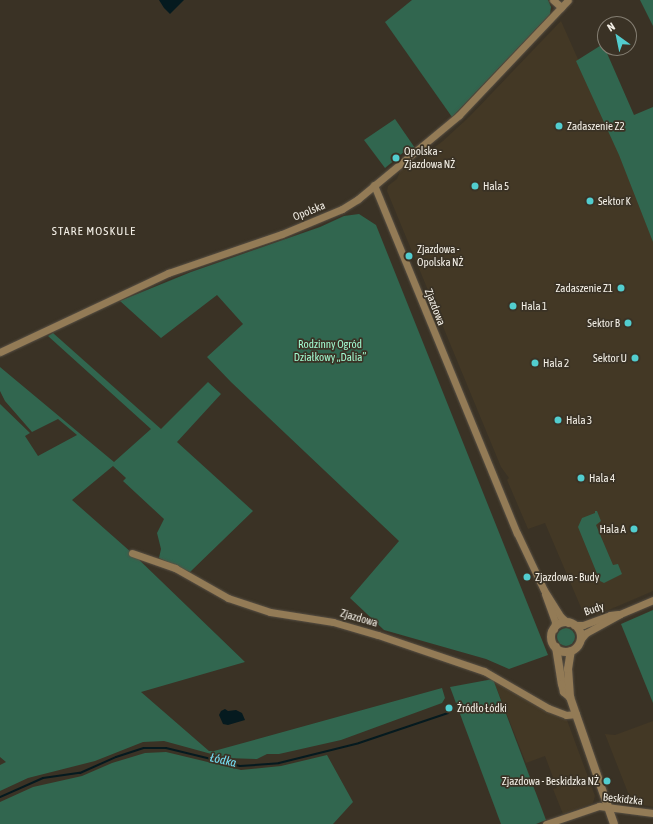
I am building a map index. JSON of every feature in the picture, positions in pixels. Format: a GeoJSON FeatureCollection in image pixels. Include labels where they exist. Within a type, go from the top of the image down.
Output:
{"type":"FeatureCollection","features":[{"type":"Feature","properties":{"kind":"street"},"geometry":{"type":"LineString","coordinates":[[553,0],[561,8]]}},
{"type":"Feature","properties":{"kind":"street","name":"Opolska"},"geometry":{"type":"LineString","coordinates":[[0,352],[154,279],[282,234],[342,209],[374,186],[459,115],[568,0]]}},
{"type":"Feature","properties":{"kind":"street","name":"Zjazdowa"},"geometry":{"type":"LineString","coordinates":[[374,186],[513,524],[544,590],[555,622],[554,629]]}},
{"type":"Feature","properties":{"kind":"street","name":"Zjazdowa"},"geometry":{"type":"LineString","coordinates":[[132,553],[175,568],[235,600],[270,612],[333,622],[378,635],[484,670],[548,708],[566,716],[576,714]]}},
{"type":"Feature","properties":{"kind":"street","name":"Zjazdowa"},"geometry":{"type":"LineString","coordinates":[[544,590],[561,617],[571,624]]}},
{"type":"Feature","properties":{"kind":"street","name":"Budy"},"geometry":{"type":"LineString","coordinates":[[581,639],[586,633],[620,614],[653,600]]}},
{"type":"Feature","properties":{"kind":"street","name":"Budy"},"geometry":{"type":"LineString","coordinates":[[571,624],[582,625],[610,615],[620,614]]}},
{"type":"Feature","properties":{"kind":"street"},"geometry":{"type":"LineString","coordinates":[[570,697],[564,692],[556,647],[552,638],[554,629],[559,624],[571,624],[579,629],[581,639],[578,645],[571,651],[568,669],[570,697],[614,824]]}},
{"type":"Feature","properties":{"kind":"street"},"geometry":{"type":"LineString","coordinates":[[556,647],[561,651],[571,651]]}},
{"type":"Feature","properties":{"kind":"street","name":"Beskidzka"},"geometry":{"type":"LineString","coordinates":[[546,824],[596,807],[608,807],[653,813]]}},
{"type":"Feature","properties":{"kind":"shaded area"},"geometry":{"type":"Polygon","coordinates":[[[561,21],[653,228],[653,591],[597,615],[582,610],[545,523],[528,529],[507,480],[509,478],[501,467],[387,191],[388,186],[397,179],[402,166],[404,165],[408,167],[443,141],[470,116],[561,21]]]}},
{"type":"Feature","properties":{"kind":"shaded area"},"geometry":{"type":"Polygon","coordinates":[[[493,679],[567,720],[595,796],[593,803],[563,814],[553,789],[557,788],[545,756],[526,763],[493,679]]]}},
{"type":"Feature","properties":{"kind":"shaded area"},"geometry":{"type":"Polygon","coordinates":[[[653,721],[653,807],[632,803],[605,734],[615,735],[653,721]]]}},
{"type":"Feature","properties":{"kind":"green space"},"geometry":{"type":"Polygon","coordinates":[[[412,0],[548,0],[551,7],[550,14],[452,117],[385,22],[412,0]]]}},
{"type":"Feature","properties":{"kind":"green space"},"geometry":{"type":"Polygon","coordinates":[[[640,0],[653,0],[653,26],[640,0]]]}},
{"type":"Feature","properties":{"kind":"green space"},"geometry":{"type":"Polygon","coordinates":[[[597,48],[597,56],[608,56],[634,115],[653,107],[653,242],[619,155],[576,61],[597,48]]]}},
{"type":"Feature","properties":{"kind":"green space"},"geometry":{"type":"Polygon","coordinates":[[[395,119],[415,148],[412,150],[410,147],[399,156],[398,154],[394,157],[396,159],[385,168],[364,140],[395,119]]]}},
{"type":"Feature","properties":{"kind":"green space","name":"Rodzinny Ogród Działkowy „Dalia”"},"geometry":{"type":"Polygon","coordinates":[[[359,214],[376,225],[548,655],[509,669],[486,659],[384,630],[350,598],[399,541],[231,382],[207,357],[243,324],[217,295],[161,338],[120,301],[191,272],[320,227],[344,216],[359,214]]]}},
{"type":"Feature","properties":{"kind":"green space"},"geometry":{"type":"Polygon","coordinates":[[[53,333],[161,429],[208,382],[221,394],[177,442],[253,511],[190,572],[159,558],[161,549],[157,533],[164,519],[123,481],[126,478],[113,466],[72,500],[132,553],[245,662],[141,692],[209,751],[214,751],[442,688],[445,698],[442,703],[341,740],[279,754],[267,754],[257,759],[226,758],[164,741],[143,742],[95,761],[28,778],[0,791],[0,765],[6,762],[0,757],[0,404],[30,433],[25,436],[38,456],[77,435],[58,419],[32,432],[5,401],[0,391],[0,367],[114,462],[151,429],[48,336],[53,333]]]}},
{"type":"Feature","properties":{"kind":"green space"},"geometry":{"type":"Polygon","coordinates":[[[595,511],[597,511],[601,521],[596,525],[613,565],[618,564],[622,574],[604,583],[600,581],[578,527],[582,518],[595,513],[595,511]]]}},
{"type":"Feature","properties":{"kind":"green space"},"geometry":{"type":"Polygon","coordinates":[[[653,610],[653,703],[621,624],[653,610]]]}},
{"type":"Feature","properties":{"kind":"green space"},"geometry":{"type":"Polygon","coordinates":[[[562,628],[570,628],[575,633],[573,644],[570,646],[562,646],[557,641],[557,633],[562,628]]]}},
{"type":"Feature","properties":{"kind":"green space"},"geometry":{"type":"Polygon","coordinates":[[[493,679],[546,820],[536,824],[501,824],[450,687],[493,679]]]}},
{"type":"Feature","properties":{"kind":"green space"},"geometry":{"type":"Polygon","coordinates":[[[166,752],[241,770],[281,766],[327,755],[353,802],[333,824],[0,824],[0,802],[33,787],[82,776],[112,763],[145,753],[166,752]]]}},
{"type":"Feature","properties":{"kind":"water"},"geometry":{"type":"Polygon","coordinates":[[[159,0],[184,0],[170,14],[159,0]]]}},
{"type":"Feature","properties":{"kind":"water"},"geometry":{"type":"Polygon","coordinates":[[[225,709],[228,711],[236,710],[242,713],[245,720],[228,725],[223,724],[219,715],[221,711],[225,709]]]}},
{"type":"Feature","properties":{"kind":"waterway","name":"Łódka"},"geometry":{"type":"LineString","coordinates":[[0,797],[43,778],[80,773],[116,757],[144,748],[166,748],[240,766],[279,763],[359,743],[448,713]]}},
{"type":"Feature","properties":{"kind":"place","name":"Zadaszenie Z2"},"geometry":{"type":"Point","coordinates":[559,126]}},
{"type":"Feature","properties":{"kind":"place","name":"Opolska - Zjazdowa NŻ"},"geometry":{"type":"Point","coordinates":[396,158]}},
{"type":"Feature","properties":{"kind":"place","name":"Hala 5"},"geometry":{"type":"Point","coordinates":[475,186]}},
{"type":"Feature","properties":{"kind":"place","name":"Sektor K"},"geometry":{"type":"Point","coordinates":[590,201]}},
{"type":"Feature","properties":{"kind":"place","name":"Zjazdowa - Opolska NŻ"},"geometry":{"type":"Point","coordinates":[409,256]}},
{"type":"Feature","properties":{"kind":"place","name":"Zadaszenie Z1"},"geometry":{"type":"Point","coordinates":[621,288]}},
{"type":"Feature","properties":{"kind":"place","name":"Hala 1"},"geometry":{"type":"Point","coordinates":[513,306]}},
{"type":"Feature","properties":{"kind":"place","name":"Sektor B"},"geometry":{"type":"Point","coordinates":[628,323]}},
{"type":"Feature","properties":{"kind":"place","name":"Sektor U"},"geometry":{"type":"Point","coordinates":[635,358]}},
{"type":"Feature","properties":{"kind":"place","name":"Hala 2"},"geometry":{"type":"Point","coordinates":[535,363]}},
{"type":"Feature","properties":{"kind":"place","name":"Hala 3"},"geometry":{"type":"Point","coordinates":[558,420]}},
{"type":"Feature","properties":{"kind":"place","name":"Hala 4"},"geometry":{"type":"Point","coordinates":[581,478]}},
{"type":"Feature","properties":{"kind":"place","name":"Hala A"},"geometry":{"type":"Point","coordinates":[634,529]}},
{"type":"Feature","properties":{"kind":"place","name":"Zjazdowa - Budy"},"geometry":{"type":"Point","coordinates":[527,577]}},
{"type":"Feature","properties":{"kind":"place","name":"Źródło Łódki"},"geometry":{"type":"Point","coordinates":[449,708]}},
{"type":"Feature","properties":{"kind":"place","name":"Zjazdowa - Beskidzka NŻ"},"geometry":{"type":"Point","coordinates":[607,781]}},
{"type":"Feature","properties":{"kind":"district","name":"STARE MOSKULE"},"geometry":{"type":"Point","coordinates":[94,232]}}]}
